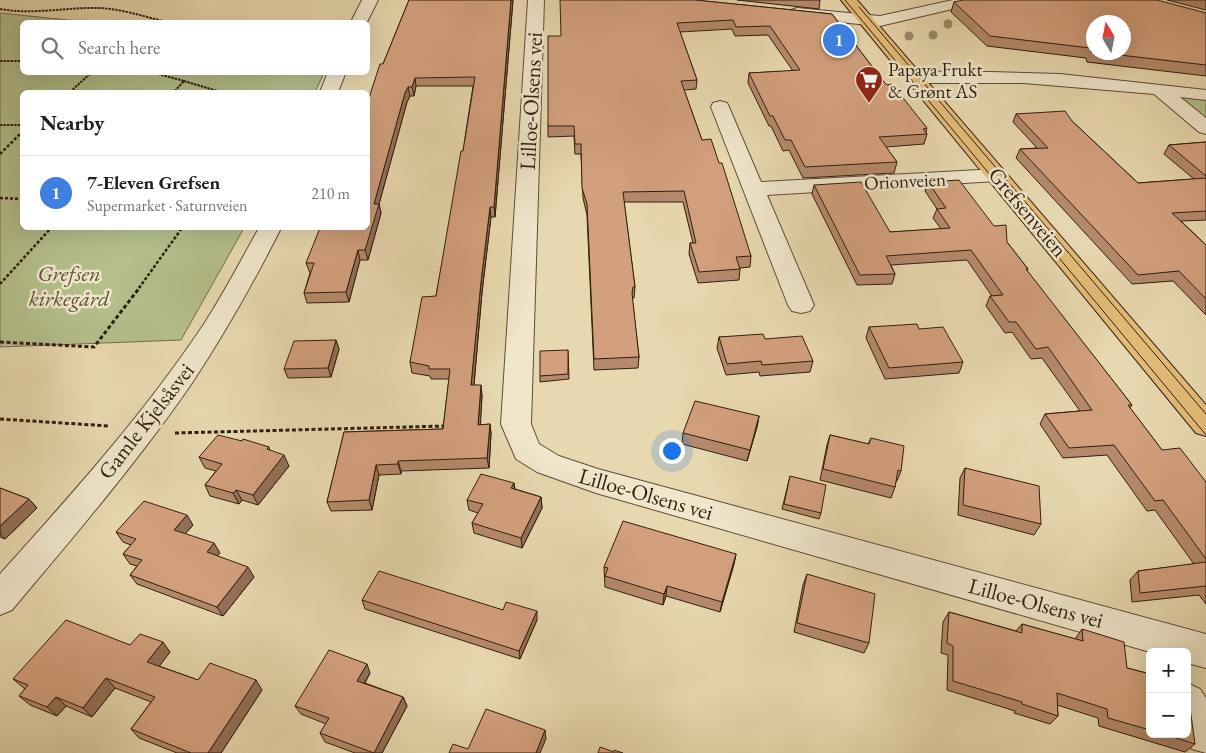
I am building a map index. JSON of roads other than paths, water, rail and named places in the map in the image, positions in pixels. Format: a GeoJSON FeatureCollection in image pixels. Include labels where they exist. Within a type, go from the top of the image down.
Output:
{"type":"FeatureCollection","features":[{"type":"Feature","properties":{"kind":"main road","name":"Grefsenveien"},"geometry":{"type":"LineString","coordinates":[[849,0],[1206,424]]}},
{"type":"Feature","properties":{"kind":"street"},"geometry":{"type":"LineString","coordinates":[[360,20],[370,0]]}},
{"type":"Feature","properties":{"kind":"street","name":"Lilloe-Olsens vei"},"geometry":{"type":"LineString","coordinates":[[536,0],[516,424],[527,451],[548,464],[596,481],[1145,642],[1206,651]]}},
{"type":"Feature","properties":{"kind":"street"},"geometry":{"type":"LineString","coordinates":[[780,11],[867,21],[905,16],[973,0]]}},
{"type":"Feature","properties":{"kind":"street"},"geometry":{"type":"LineString","coordinates":[[331,90],[336,75]]}},
{"type":"Feature","properties":{"kind":"street"},"geometry":{"type":"LineString","coordinates":[[914,78],[1025,76],[1088,81],[1206,95]]}},
{"type":"Feature","properties":{"kind":"street"},"geometry":{"type":"LineString","coordinates":[[1160,90],[1206,128]]}},
{"type":"Feature","properties":{"kind":"street"},"geometry":{"type":"LineString","coordinates":[[720,107],[801,305]]}},
{"type":"Feature","properties":{"kind":"street","name":"Orionveien"},"geometry":{"type":"LineString","coordinates":[[752,189],[997,176]]}},
{"type":"Feature","properties":{"kind":"street","name":"Gamle Kjelsåsvei"},"geometry":{"type":"LineString","coordinates":[[0,599],[78,509],[206,343],[269,230]]}},
{"type":"Feature","properties":{"kind":"street"},"geometry":{"type":"LineString","coordinates":[[1191,709],[1206,735]]}},
{"type":"Feature","properties":{"kind":"tram line"},"geometry":{"type":"LineString","coordinates":[[845,0],[1206,435]]}},
{"type":"Feature","properties":{"kind":"tram line"},"geometry":{"type":"LineString","coordinates":[[859,7],[1206,414]]}},
{"type":"Feature","properties":{"kind":"place","name":"7-Eleven Grefsen"},"geometry":{"type":"Point","coordinates":[839,40]}},
{"type":"Feature","properties":{"kind":"place","name":"Papaya Frukt & Grønt AS"},"geometry":{"type":"Point","coordinates":[869,104]}},
{"type":"Feature","properties":{"kind":"park label","name":"Grefsen kirkegård"},"geometry":{"type":"Point","coordinates":[69,286]}}]}
